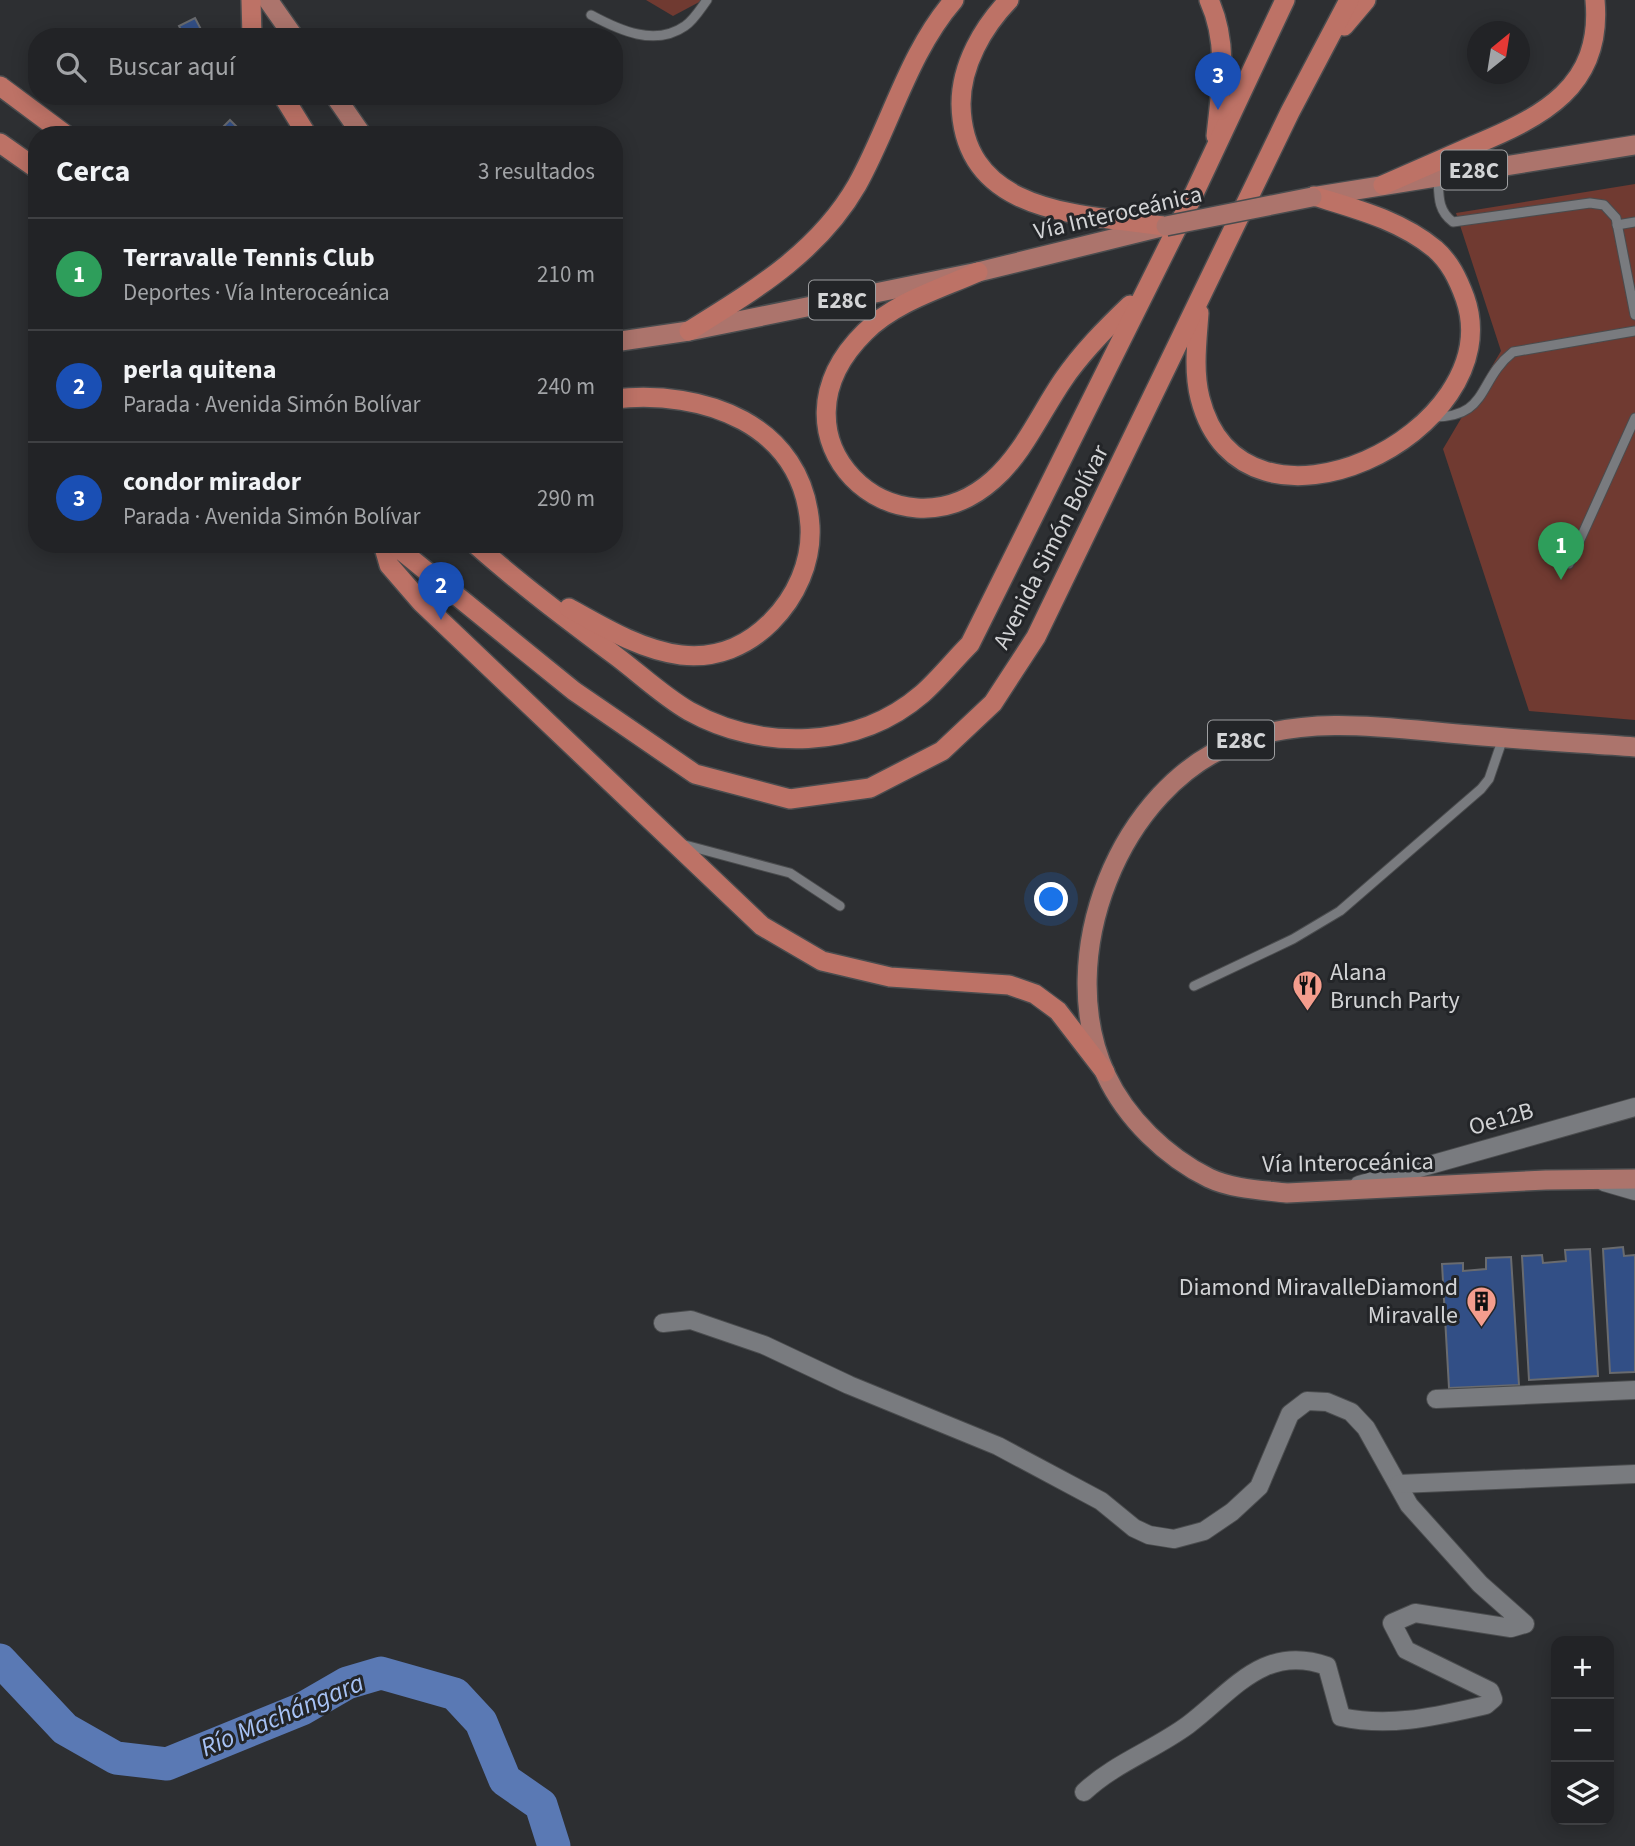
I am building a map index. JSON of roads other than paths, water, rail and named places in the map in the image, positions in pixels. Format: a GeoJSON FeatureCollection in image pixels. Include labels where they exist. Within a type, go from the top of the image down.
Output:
{"type":"FeatureCollection","features":[{"type":"Feature","properties":{"kind":"highway"},"geometry":{"type":"LineString","coordinates":[[251,0],[252,28]]}},
{"type":"Feature","properties":{"kind":"highway"},"geometry":{"type":"LineString","coordinates":[[689,331],[793,262],[824,230],[856,185],[928,35],[954,0]]}},
{"type":"Feature","properties":{"kind":"highway"},"geometry":{"type":"LineString","coordinates":[[1009,0],[980,37],[969,63],[961,95],[962,125],[968,150],[982,173],[1005,190],[1036,204],[1069,212],[1165,226]]}},
{"type":"Feature","properties":{"kind":"highway"},"geometry":{"type":"LineString","coordinates":[[1209,0],[1219,22],[1224,57],[1214,151]]}},
{"type":"Feature","properties":{"kind":"highway","name":"Avenida Simón Bolívar"},"geometry":{"type":"LineString","coordinates":[[485,553],[515,580],[687,710],[733,731],[786,741],[846,733],[895,713],[922,694],[970,644],[1214,151],[1285,0]]}},
{"type":"Feature","properties":{"kind":"highway","name":"Avenida Simón Bolívar"},"geometry":{"type":"LineString","coordinates":[[404,553],[574,691],[695,774],[790,799],[870,788],[942,751],[993,703],[1036,637],[1349,0]]}},
{"type":"Feature","properties":{"kind":"highway"},"geometry":{"type":"LineString","coordinates":[[1321,53],[1366,0]]}},
{"type":"Feature","properties":{"kind":"highway"},"geometry":{"type":"LineString","coordinates":[[1383,184],[1504,133],[1554,104],[1586,66],[1594,42],[1595,0]]}},
{"type":"Feature","properties":{"kind":"highway"},"geometry":{"type":"LineString","coordinates":[[0,86],[54,126]]}},
{"type":"Feature","properties":{"kind":"highway"},"geometry":{"type":"LineString","coordinates":[[289,105],[301,126]]}},
{"type":"Feature","properties":{"kind":"highway"},"geometry":{"type":"LineString","coordinates":[[0,143],[28,163]]}},
{"type":"Feature","properties":{"kind":"highway"},"geometry":{"type":"LineString","coordinates":[[1200,304],[1196,368],[1200,398],[1210,426],[1227,448],[1248,463],[1275,474],[1299,477],[1326,474],[1383,452],[1429,418],[1454,384],[1466,358],[1471,330],[1467,304],[1457,276],[1437,251],[1414,233],[1385,220],[1313,197]]}},
{"type":"Feature","properties":{"kind":"highway"},"geometry":{"type":"LineString","coordinates":[[978,272],[891,312],[867,330],[839,364],[826,413],[829,436],[845,473],[881,499],[910,506],[935,506],[956,501],[992,481],[1015,454],[1092,342],[1141,294]]}},
{"type":"Feature","properties":{"kind":"highway"},"geometry":{"type":"LineString","coordinates":[[515,580],[612,632],[680,655],[709,656],[737,648],[760,634],[782,610],[797,587],[810,537],[808,505],[800,477],[784,451],[740,419],[708,405],[674,398],[623,399]]}},
{"type":"Feature","properties":{"kind":"highway"},"geometry":{"type":"LineString","coordinates":[[386,553],[389,565],[414,595],[762,926],[822,961],[890,976],[1009,985],[1035,994],[1058,1011],[1105,1072]]}},
{"type":"Feature","properties":{"kind":"main road"},"geometry":{"type":"LineString","coordinates":[[268,0],[288,28]]}},
{"type":"Feature","properties":{"kind":"main road"},"geometry":{"type":"LineString","coordinates":[[341,105],[356,126]]}},
{"type":"Feature","properties":{"kind":"main road","name":"Vía Interoceánica"},"geometry":{"type":"LineString","coordinates":[[623,341],[689,331],[978,272],[1165,226],[1313,197],[1635,145]]}},
{"type":"Feature","properties":{"kind":"main road","name":"Vía Interoceánica"},"geometry":{"type":"LineString","coordinates":[[1635,747],[1360,726],[1278,729],[1239,741],[1208,755],[1178,776],[1144,813],[1126,842],[1098,905],[1090,943],[1087,978],[1095,1040],[1105,1072],[1117,1097],[1141,1126],[1172,1154],[1210,1179],[1249,1189],[1287,1193],[1635,1179]]}},
{"type":"Feature","properties":{"kind":"street","name":"Oe12B"},"geometry":{"type":"LineString","coordinates":[[1341,1190],[1635,1107]]}},
{"type":"Feature","properties":{"kind":"street"},"geometry":{"type":"LineString","coordinates":[[1594,1179],[1635,1191]]}},
{"type":"Feature","properties":{"kind":"street"},"geometry":{"type":"LineString","coordinates":[[663,1323],[691,1320],[711,1324],[998,1446],[1101,1501],[1120,1520],[1149,1535],[1174,1539],[1204,1531],[1232,1512],[1259,1487],[1290,1414],[1307,1401],[1327,1402],[1351,1412],[1366,1427],[1409,1505],[1480,1584],[1525,1624],[1511,1628],[1415,1613],[1392,1623],[1406,1650],[1490,1691],[1493,1699],[1486,1706],[1413,1721],[1367,1723],[1341,1717],[1327,1666],[1308,1659],[1275,1663],[1243,1676],[1188,1725],[1104,1774],[1084,1792]]}},
{"type":"Feature","properties":{"kind":"street"},"geometry":{"type":"LineString","coordinates":[[1436,1399],[1635,1390]]}},
{"type":"Feature","properties":{"kind":"street"},"geometry":{"type":"LineString","coordinates":[[1399,1484],[1635,1474]]}},
{"type":"Feature","properties":{"kind":"lane"},"geometry":{"type":"LineString","coordinates":[[623,32],[664,35],[687,25],[707,0]]}},
{"type":"Feature","properties":{"kind":"lane"},"geometry":{"type":"LineString","coordinates":[[591,15],[615,28]]}},
{"type":"Feature","properties":{"kind":"lane"},"geometry":{"type":"LineString","coordinates":[[1438,176],[1440,206],[1444,216],[1453,222],[1590,203],[1604,205],[1616,218],[1635,315]]}},
{"type":"Feature","properties":{"kind":"lane"},"geometry":{"type":"LineString","coordinates":[[1617,225],[1635,222]]}},
{"type":"Feature","properties":{"kind":"lane"},"geometry":{"type":"LineString","coordinates":[[1429,418],[1451,418],[1467,411],[1503,360],[1513,352],[1635,331]]}},
{"type":"Feature","properties":{"kind":"lane"},"geometry":{"type":"LineString","coordinates":[[1569,564],[1635,418]]}},
{"type":"Feature","properties":{"kind":"lane"},"geometry":{"type":"LineString","coordinates":[[1194,986],[1293,939],[1340,911],[1481,789],[1489,779],[1503,738]]}},
{"type":"Feature","properties":{"kind":"lane"},"geometry":{"type":"LineString","coordinates":[[676,843],[790,873],[841,906]]}},
{"type":"Feature","properties":{"kind":"waterway","name":"Río Machángara"},"geometry":{"type":"LineString","coordinates":[[0,1660],[65,1729],[116,1758],[167,1764],[302,1709],[347,1683],[381,1673],[455,1694],[481,1722],[505,1780],[541,1805],[554,1846]]}},
{"type":"Feature","properties":{"kind":"place","name":"condor mirador"},"geometry":{"type":"Point","coordinates":[1218,110]}},
{"type":"Feature","properties":{"kind":"place","name":"Terravalle Tennis Club"},"geometry":{"type":"Point","coordinates":[1561,580]}},
{"type":"Feature","properties":{"kind":"place","name":"perla quitena"},"geometry":{"type":"Point","coordinates":[441,620]}},
{"type":"Feature","properties":{"kind":"place","name":"Alana Brunch Party"},"geometry":{"type":"Point","coordinates":[1307,1013]}},
{"type":"Feature","properties":{"kind":"place","name":"Diamond MiravalleDiamond Miravalle"},"geometry":{"type":"Point","coordinates":[1481,1328]}}]}
